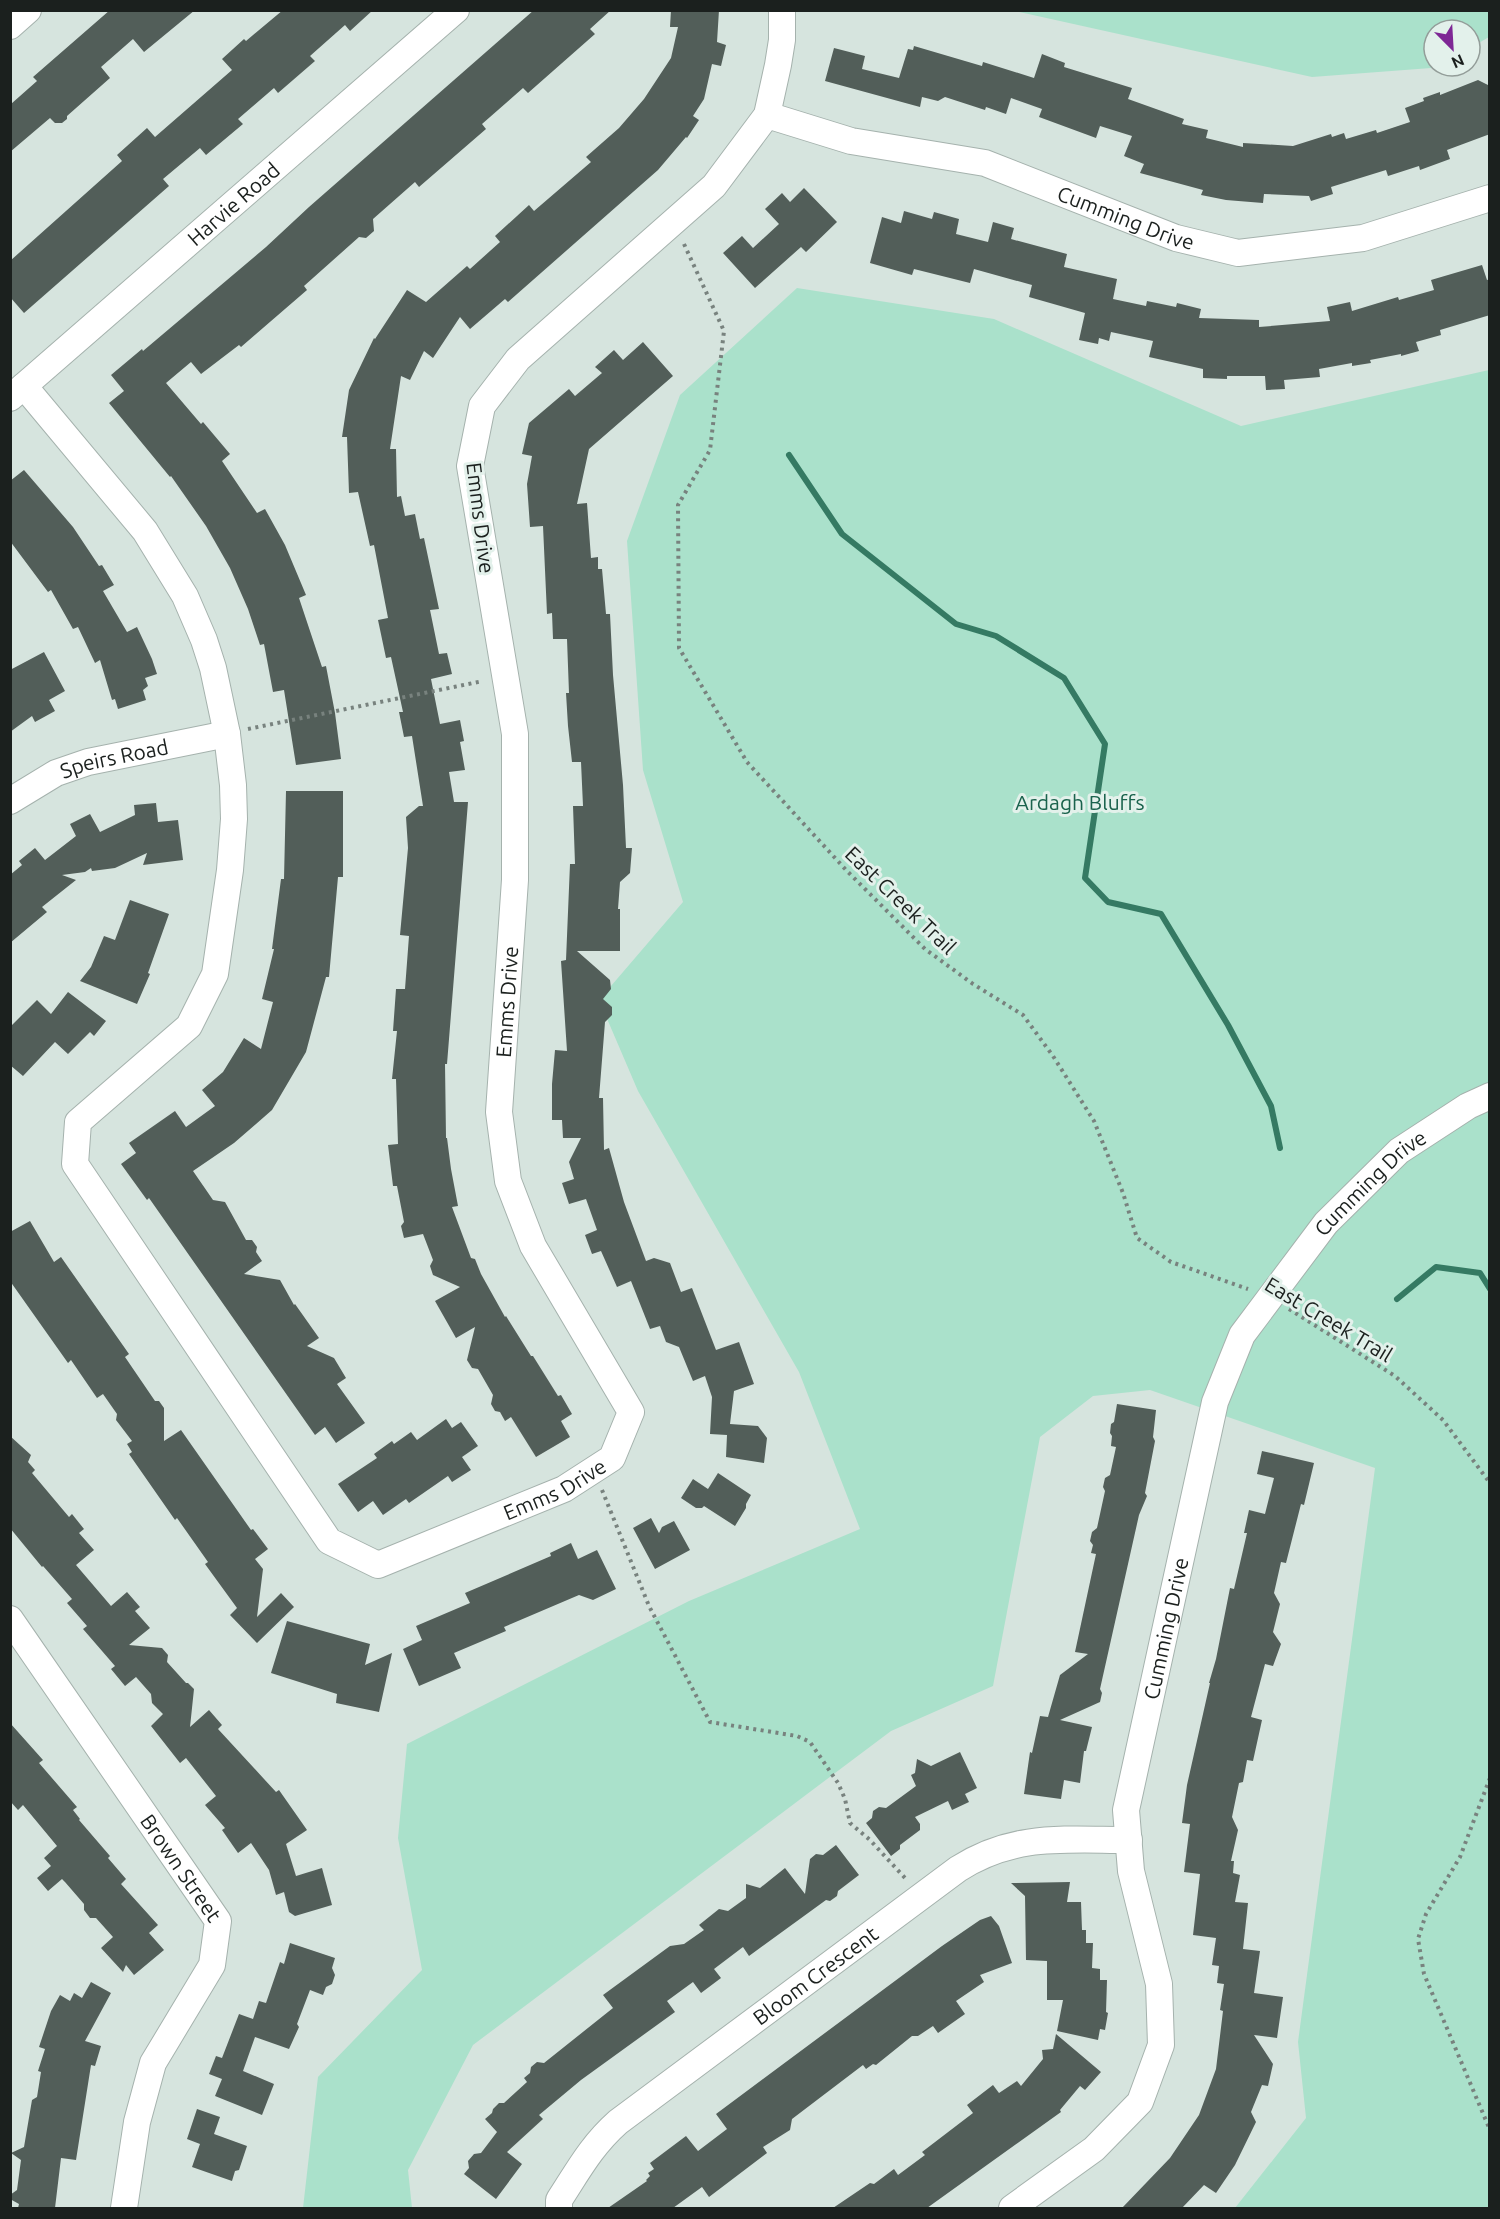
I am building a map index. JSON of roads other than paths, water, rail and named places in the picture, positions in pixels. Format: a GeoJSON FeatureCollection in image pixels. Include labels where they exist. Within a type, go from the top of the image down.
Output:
{"type":"FeatureCollection","features":[{"type":"Feature","properties":{"kind":"street"},"geometry":{"type":"LineString","coordinates":[[10,26],[28,10]]}},
{"type":"Feature","properties":{"kind":"street","name":"Harvie Road"},"geometry":{"type":"LineString","coordinates":[[17,392],[456,10]]}},
{"type":"Feature","properties":{"kind":"street","name":"Emms Drive"},"geometry":{"type":"LineString","coordinates":[[17,392],[111,488],[166,562],[185,596],[204,640],[237,732],[230,870],[214,974],[189,1026],[78,1122],[75,1164],[329,1541],[378,1565],[564,1490],[612,1458],[631,1412],[533,1246],[508,1181],[499,1112],[515,880],[515,734],[470,466],[482,406],[518,359],[714,186],[767,115],[780,57],[782,10]]}},
{"type":"Feature","properties":{"kind":"street","name":"Cumming Drive"},"geometry":{"type":"LineString","coordinates":[[767,115],[851,141],[985,164],[1176,238],[1238,253],[1363,238],[1490,198]]}},
{"type":"Feature","properties":{"kind":"street","name":"Speirs Road"},"geometry":{"type":"LineString","coordinates":[[10,801],[56,773],[88,762],[237,732]]}},
{"type":"Feature","properties":{"kind":"street","name":"Cumming Drive"},"geometry":{"type":"LineString","coordinates":[[1012,2208],[1094,2150],[1140,2102],[1161,2045],[1159,1984],[1131,1871],[1126,1810],[1215,1402],[1242,1335],[1326,1223],[1399,1151],[1468,1106],[1490,1096]]}},
{"type":"Feature","properties":{"kind":"street","name":"Brown Street"},"geometry":{"type":"LineString","coordinates":[[10,1619],[218,1921],[212,1965],[153,2062],[137,2122],[124,2208]]}},
{"type":"Feature","properties":{"kind":"street","name":"Bloom Crescent"},"geometry":{"type":"LineString","coordinates":[[559,2208],[559,2200],[587,2154],[618,2122],[970,1861],[1009,1845],[1042,1841],[1129,1840]]}},
{"type":"Feature","properties":{"kind":"waterway"},"geometry":{"type":"LineString","coordinates":[[789,455],[842,534],[956,624],[996,636],[1064,678],[1105,744],[1085,878],[1108,902],[1161,914],[1228,1025],[1271,1106],[1280,1148]]}},
{"type":"Feature","properties":{"kind":"waterway"},"geometry":{"type":"LineString","coordinates":[[1397,1299],[1436,1267],[1480,1273],[1490,1289]]}},
{"type":"Feature","properties":{"kind":"park label","name":"Ardagh Bluffs"},"geometry":{"type":"Point","coordinates":[1080,802]}}]}
